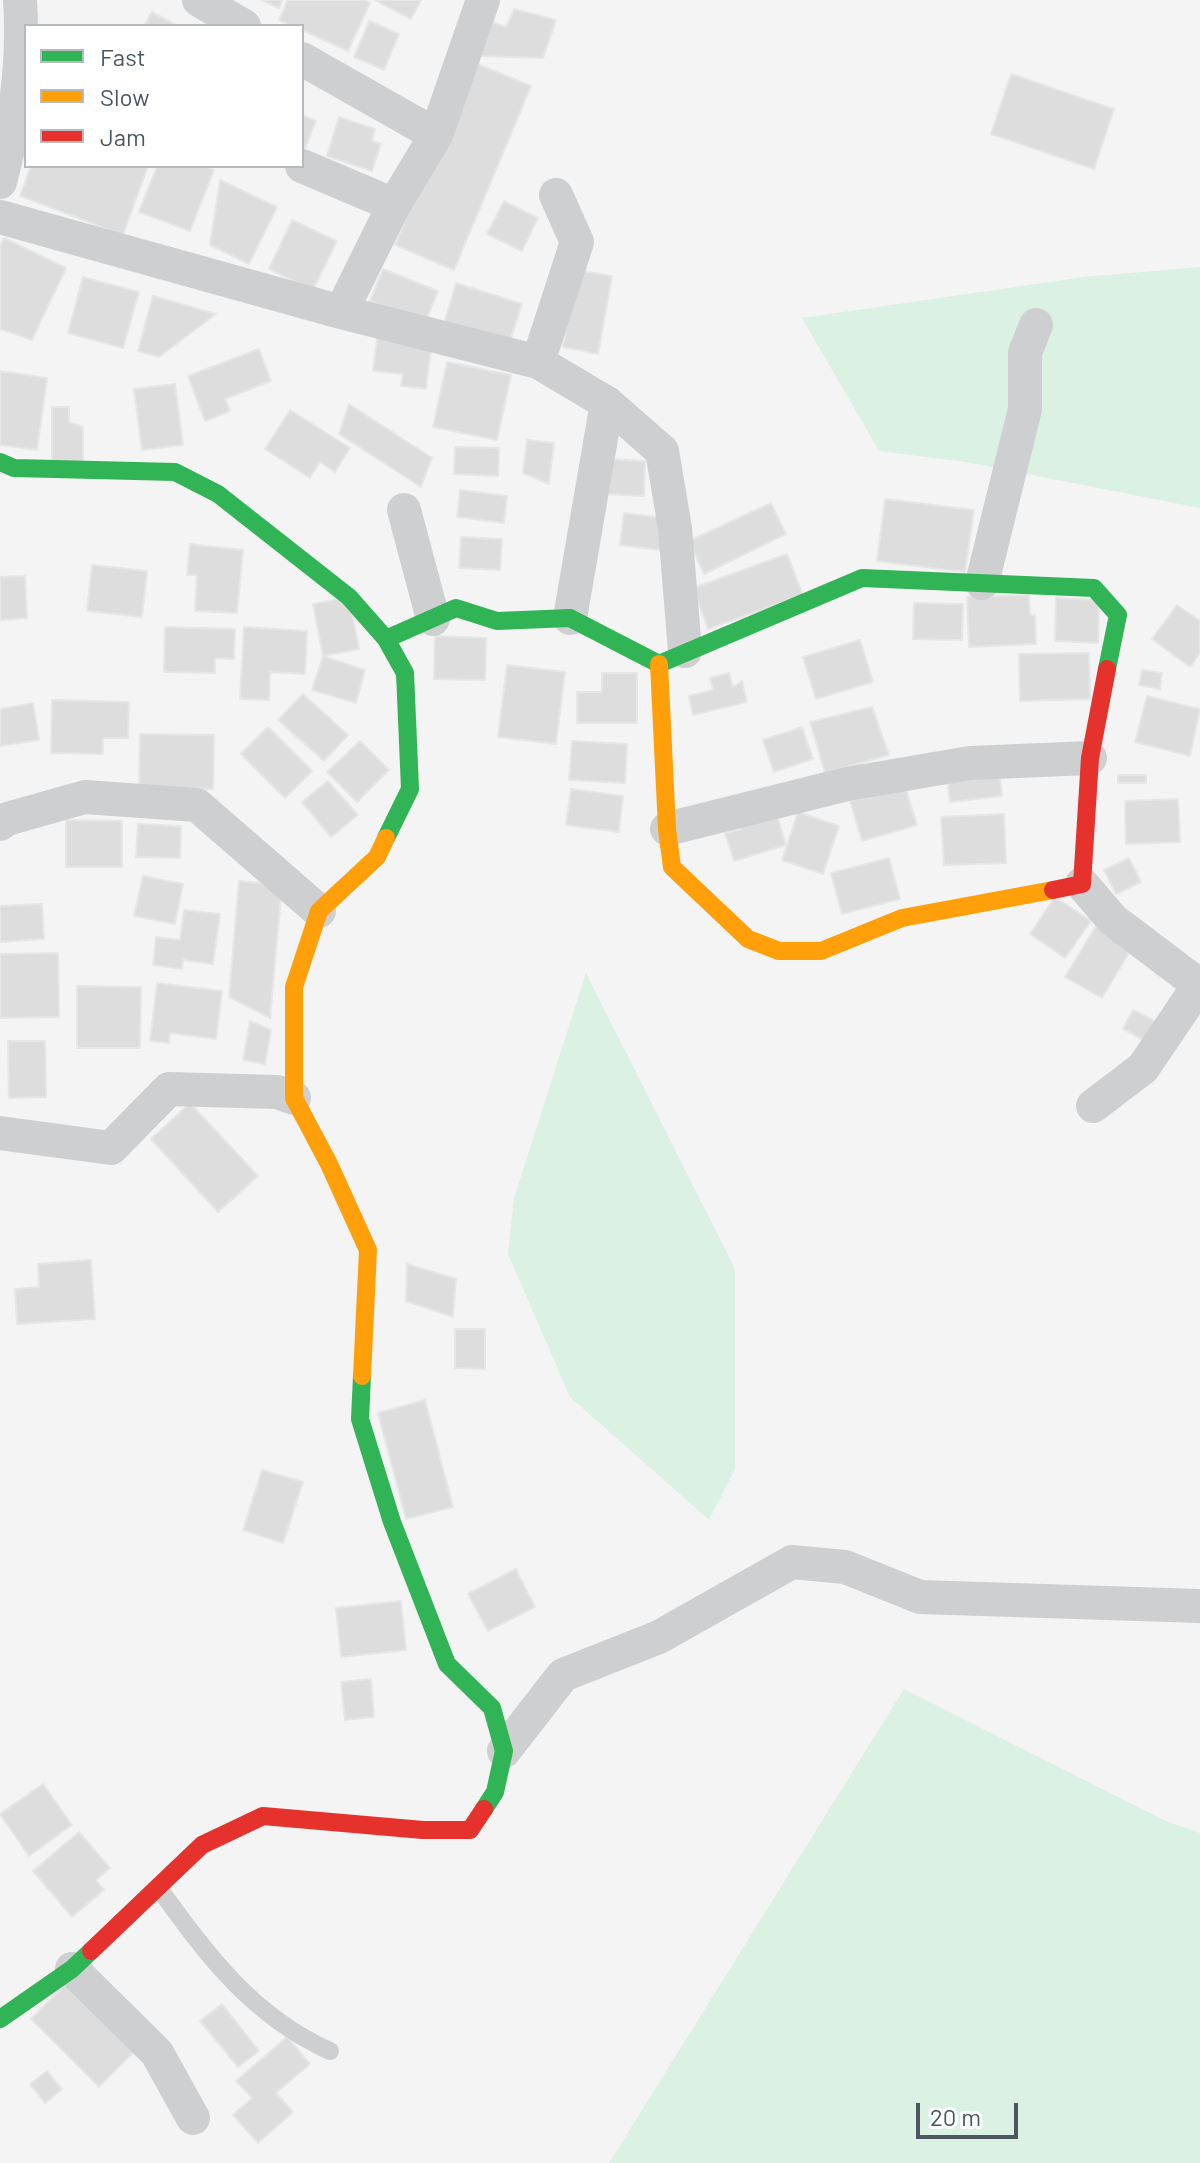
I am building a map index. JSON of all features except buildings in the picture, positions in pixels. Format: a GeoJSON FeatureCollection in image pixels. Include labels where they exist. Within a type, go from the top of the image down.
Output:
{"type":"FeatureCollection","features":[{"type":"Feature","properties":{"kind":"street"},"geometry":{"type":"LineString","coordinates":[[199,0],[241,24]]}},
{"type":"Feature","properties":{"kind":"street"},"geometry":{"type":"LineString","coordinates":[[341,312],[394,205],[436,135],[483,0]]}},
{"type":"Feature","properties":{"kind":"street"},"geometry":{"type":"LineString","coordinates":[[0,182],[24,48],[17,1]]}},
{"type":"Feature","properties":{"kind":"street"},"geometry":{"type":"LineString","coordinates":[[304,60],[436,135]]}},
{"type":"Feature","properties":{"kind":"street"},"geometry":{"type":"LineString","coordinates":[[304,167],[394,205]]}},
{"type":"Feature","properties":{"kind":"street"},"geometry":{"type":"LineString","coordinates":[[538,362],[577,242],[556,195]]}},
{"type":"Feature","properties":{"kind":"street"},"geometry":{"type":"LineString","coordinates":[[0,217],[341,312],[538,362],[607,403],[662,451],[675,528],[667,829],[672,867],[748,939],[779,951],[821,951],[902,918],[1082,884]]}},
{"type":"Feature","properties":{"kind":"street"},"geometry":{"type":"LineString","coordinates":[[982,583],[1025,409],[1025,353],[1036,325]]}},
{"type":"Feature","properties":{"kind":"street"},"geometry":{"type":"LineString","coordinates":[[570,618],[607,403]]}},
{"type":"Feature","properties":{"kind":"street"},"geometry":{"type":"LineString","coordinates":[[0,462],[14,468],[175,472],[218,494],[349,597],[386,639],[405,673],[410,789],[377,857],[319,911],[294,987],[294,1098],[329,1164],[368,1250],[360,1419],[392,1522],[447,1664],[492,1708],[504,1751]]}},
{"type":"Feature","properties":{"kind":"street"},"geometry":{"type":"LineString","coordinates":[[404,510],[433,619]]}},
{"type":"Feature","properties":{"kind":"street"},"geometry":{"type":"LineString","coordinates":[[386,639],[456,608],[497,621],[570,618],[672,658],[862,578],[1094,588],[1118,615],[1090,758],[1082,884],[1113,920],[1199,985],[1143,1068],[1093,1106]]}},
{"type":"Feature","properties":{"kind":"street"},"geometry":{"type":"LineString","coordinates":[[667,829],[847,784],[970,763],[1090,758]]}},
{"type":"Feature","properties":{"kind":"street"},"geometry":{"type":"LineString","coordinates":[[0,824],[7,819],[85,797],[197,805],[319,911]]}},
{"type":"Feature","properties":{"kind":"street"},"geometry":{"type":"LineString","coordinates":[[0,1133],[111,1148],[169,1089],[277,1092],[294,1098]]}},
{"type":"Feature","properties":{"kind":"street"},"geometry":{"type":"LineString","coordinates":[[0,2019],[72,1969],[202,1845],[263,1816],[423,1830],[470,1830],[495,1792],[504,1751],[563,1675],[659,1637],[792,1562],[845,1567],[920,1597],[1200,1606]]}},
{"type":"Feature","properties":{"kind":"street"},"geometry":{"type":"LineString","coordinates":[[72,1969],[157,2053],[193,2118]]}},
{"type":"Feature","properties":{"kind":"lane"},"geometry":{"type":"LineString","coordinates":[[158,1887],[206,1955],[253,2003],[309,2042],[330,2051]]}},
{"type":"Feature","properties":{"kind":"green space"},"geometry":{"type":"Polygon","coordinates":[[[1200,267],[1200,508],[966,462],[879,451],[802,318],[1084,277],[1200,267]]]}},
{"type":"Feature","properties":{"kind":"green space"},"geometry":{"type":"Polygon","coordinates":[[[586,973],[735,1269],[735,1469],[709,1520],[570,1397],[508,1254],[514,1198],[586,973]]]}},
{"type":"Feature","properties":{"kind":"green space"},"geometry":{"type":"Polygon","coordinates":[[[904,1689],[1166,1821],[1200,1833],[1200,2163],[609,2163],[904,1689]]]}},
{"type":"Feature","properties":{"kind":"traffic: fast"},"geometry":{"type":"LineString","coordinates":[[0,462],[14,468],[175,472],[218,494],[349,597],[386,639],[405,673],[410,789],[386,838]]}},
{"type":"Feature","properties":{"kind":"traffic: fast"},"geometry":{"type":"LineString","coordinates":[[386,639],[456,608],[497,621],[570,618],[659,664],[862,578],[1094,588],[1118,615],[1107,669]]}},
{"type":"Feature","properties":{"kind":"traffic: fast"},"geometry":{"type":"LineString","coordinates":[[362,1376],[360,1419],[392,1522],[447,1664],[492,1708],[504,1751],[495,1792],[484,1809]]}},
{"type":"Feature","properties":{"kind":"traffic: fast"},"geometry":{"type":"LineString","coordinates":[[0,2019],[72,1969],[91,1951]]}},
{"type":"Feature","properties":{"kind":"traffic: slow"},"geometry":{"type":"LineString","coordinates":[[659,664],[667,829],[672,867],[748,939],[779,951],[821,951],[902,918],[1053,890]]}},
{"type":"Feature","properties":{"kind":"traffic: slow"},"geometry":{"type":"LineString","coordinates":[[362,1376],[368,1250],[329,1164],[294,1098],[294,987],[319,911],[377,857],[386,838]]}},
{"type":"Feature","properties":{"kind":"traffic: jam"},"geometry":{"type":"LineString","coordinates":[[1053,890],[1082,884],[1090,758],[1107,669]]}},
{"type":"Feature","properties":{"kind":"traffic: jam"},"geometry":{"type":"LineString","coordinates":[[91,1951],[202,1845],[263,1816],[423,1830],[470,1830],[484,1809]]}}]}
